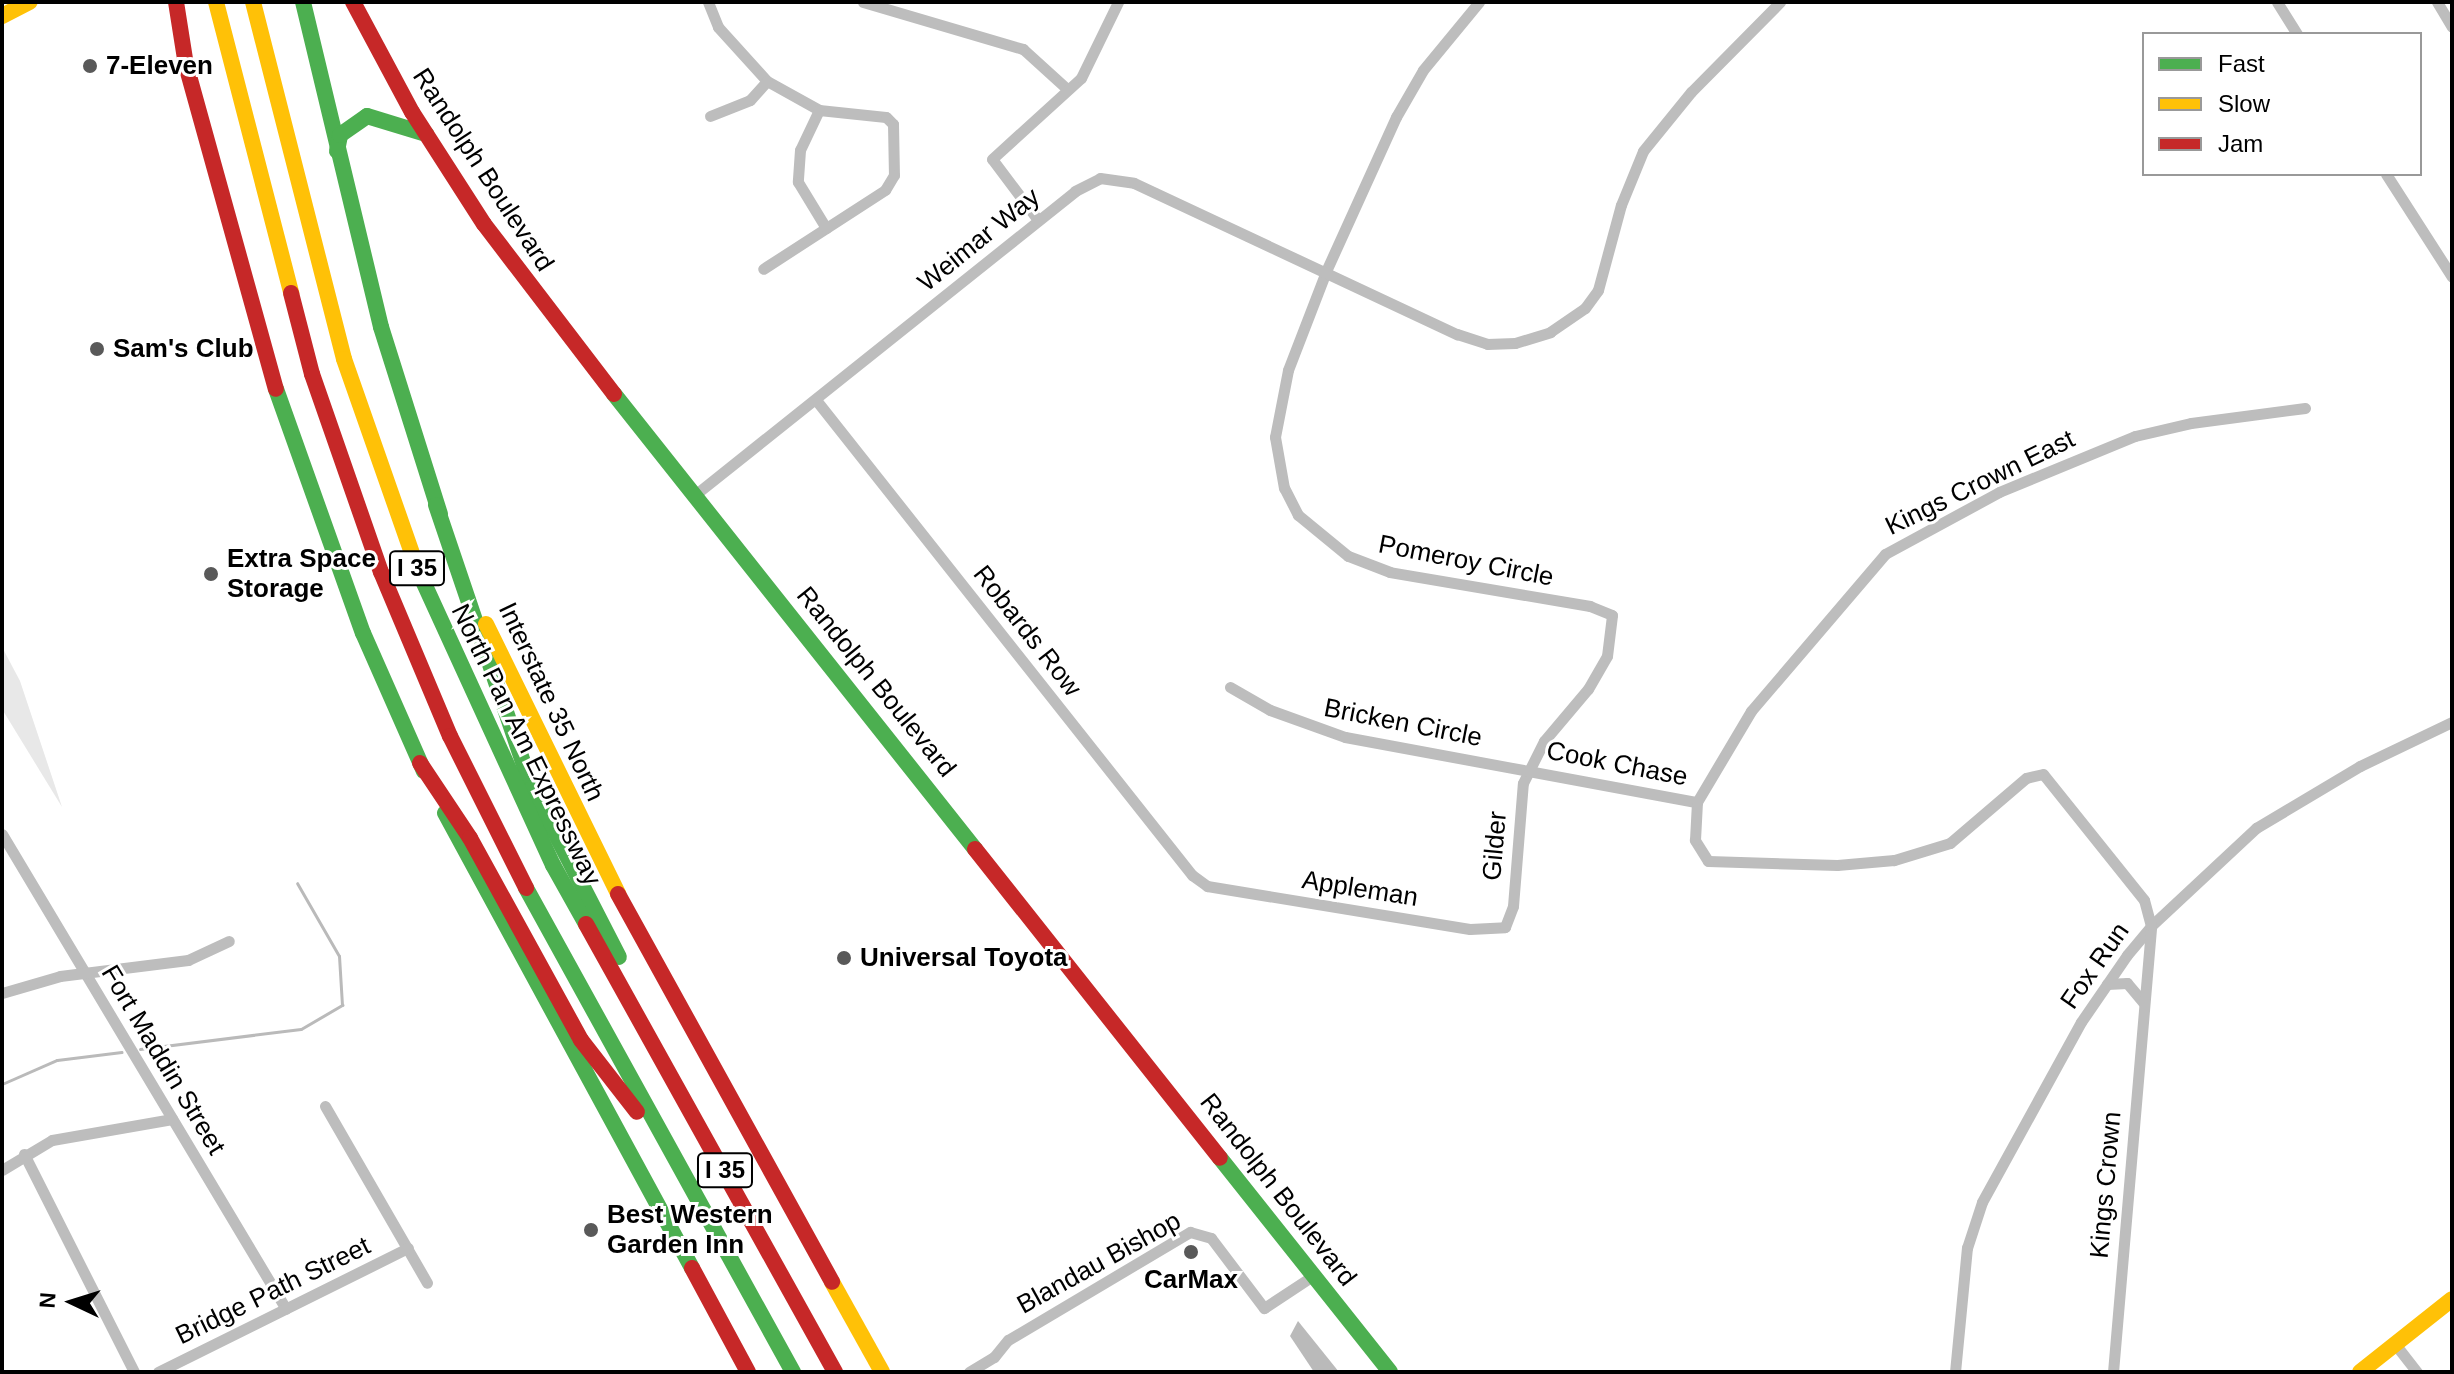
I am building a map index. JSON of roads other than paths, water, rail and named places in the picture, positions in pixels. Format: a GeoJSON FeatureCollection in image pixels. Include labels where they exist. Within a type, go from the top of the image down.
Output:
{"type":"FeatureCollection","features":[{"type":"Feature","properties":{"kind":"main road"},"geometry":{"type":"LineString","coordinates":[[2,16],[30,2]]}},
{"type":"Feature","properties":{"kind":"main road","name":"I 35"},"geometry":{"type":"LineString","coordinates":[[216,2],[312,374],[381,572],[493,824],[792,1372]]}},
{"type":"Feature","properties":{"kind":"main road","name":"North Pan Am Expressway"},"geometry":{"type":"LineString","coordinates":[[253,2],[327,301],[402,530],[501,761],[835,1372]]}},
{"type":"Feature","properties":{"kind":"main road","name":"Interstate 35 North"},"geometry":{"type":"LineString","coordinates":[[303,2],[336,153],[381,327],[436,505],[504,670],[587,838],[882,1372]]}},
{"type":"Feature","properties":{"kind":"main road","name":"Randolph Boulevard"},"geometry":{"type":"LineString","coordinates":[[353,2],[426,134],[556,321],[1390,1372]]}},
{"type":"Feature","properties":{"kind":"main road"},"geometry":{"type":"LineString","coordinates":[[176,4],[186,65],[233,247],[290,436],[363,633],[420,763],[603,1114],[748,1372]]}},
{"type":"Feature","properties":{"kind":"main road"},"geometry":{"type":"LineString","coordinates":[[336,153],[340,135],[367,116],[426,134]]}},
{"type":"Feature","properties":{"kind":"main road"},"geometry":{"type":"LineString","coordinates":[[436,505],[532,788],[608,933],[683,1095]]}},
{"type":"Feature","properties":{"kind":"main road"},"geometry":{"type":"LineString","coordinates":[[420,763],[470,838],[581,1040],[686,1178]]}},
{"type":"Feature","properties":{"kind":"main road"},"geometry":{"type":"LineString","coordinates":[[767,1245],[848,1372]]}},
{"type":"Feature","properties":{"kind":"main road"},"geometry":{"type":"LineString","coordinates":[[2360,1372],[2452,1299]]}},
{"type":"Feature","properties":{"kind":"street"},"geometry":{"type":"LineString","coordinates":[[708,2],[718,27],[767,81],[819,110],[886,117],[893,124],[894,175],[885,190],[763,269]]}},
{"type":"Feature","properties":{"kind":"street"},"geometry":{"type":"LineString","coordinates":[[863,2],[1023,49],[1066,88]]}},
{"type":"Feature","properties":{"kind":"street"},"geometry":{"type":"LineString","coordinates":[[1038,220],[992,159],[1090,66],[1118,2]]}},
{"type":"Feature","properties":{"kind":"street","name":"Pomeroy Circle"},"geometry":{"type":"LineString","coordinates":[[1479,2],[1423,70],[1396,117],[1327,269],[1288,370],[1276,420],[1284,488],[1307,527],[1348,556],[1390,572],[1590,606],[1612,615],[1607,656],[1528,769]]}},
{"type":"Feature","properties":{"kind":"street","name":"Weimar Way"},"geometry":{"type":"LineString","coordinates":[[696,494],[1038,220],[1089,182],[1111,177],[1327,269],[1457,334],[1487,344],[1515,343],[1565,324],[1598,290],[1621,205],[1643,151],[1701,81],[1780,2]]}},
{"type":"Feature","properties":{"kind":"street"},"geometry":{"type":"LineString","coordinates":[[2277,2],[2296,32]]}},
{"type":"Feature","properties":{"kind":"street"},"geometry":{"type":"LineString","coordinates":[[2437,2],[2452,27]]}},
{"type":"Feature","properties":{"kind":"street"},"geometry":{"type":"LineString","coordinates":[[710,116],[750,100],[767,81]]}},
{"type":"Feature","properties":{"kind":"street"},"geometry":{"type":"LineString","coordinates":[[819,110],[800,150],[798,182],[826,228]]}},
{"type":"Feature","properties":{"kind":"street"},"geometry":{"type":"LineString","coordinates":[[2387,176],[2452,277]]}},
{"type":"Feature","properties":{"kind":"street","name":"Robards Row"},"geometry":{"type":"LineString","coordinates":[[816,400],[1183,865],[1207,886]]}},
{"type":"Feature","properties":{"kind":"street","name":"Kings Crown East"},"geometry":{"type":"LineString","coordinates":[[1697,802],[1751,711],[1885,554],[1999,492],[2135,436],[2191,423],[2305,408]]}},
{"type":"Feature","properties":{"kind":"street","name":"Bricken Circle"},"geometry":{"type":"LineString","coordinates":[[1230,687],[1270,710],[1345,737],[1528,769]]}},
{"type":"Feature","properties":{"kind":"street","name":"Fox Run"},"geometry":{"type":"LineString","coordinates":[[1955,1372],[1967,1248],[1982,1202],[2107,984],[2151,926],[2256,828],[2371,760],[2452,722]]}},
{"type":"Feature","properties":{"kind":"street","name":"Cook Chase"},"geometry":{"type":"LineString","coordinates":[[1528,769],[1697,802]]}},
{"type":"Feature","properties":{"kind":"street","name":"Gilder"},"geometry":{"type":"LineString","coordinates":[[1505,927],[1513,906],[1528,769]]}},
{"type":"Feature","properties":{"kind":"street","name":"Kings Crown"},"geometry":{"type":"LineString","coordinates":[[1697,802],[1695,840],[1708,861],[1837,865],[1894,860],[1950,843],[2026,778],[2043,774],[2144,900],[2151,926],[2113,1372]]}},
{"type":"Feature","properties":{"kind":"street","name":"Fort Maddin Street"},"geometry":{"type":"LineString","coordinates":[[2,834],[286,1309]]}},
{"type":"Feature","properties":{"kind":"street","name":"Appleman"},"geometry":{"type":"LineString","coordinates":[[1207,886],[1470,929],[1505,927]]}},
{"type":"Feature","properties":{"kind":"street"},"geometry":{"type":"LineString","coordinates":[[2,993],[85,973],[188,960],[229,941]]}},
{"type":"Feature","properties":{"kind":"street"},"geometry":{"type":"LineString","coordinates":[[2107,984],[2134,986],[2143,1002]]}},
{"type":"Feature","properties":{"kind":"street"},"geometry":{"type":"LineString","coordinates":[[325,1106],[427,1283]]}},
{"type":"Feature","properties":{"kind":"street"},"geometry":{"type":"LineString","coordinates":[[2,1170],[24,1154],[74,1134],[172,1119]]}},
{"type":"Feature","properties":{"kind":"street"},"geometry":{"type":"LineString","coordinates":[[24,1154],[134,1372]]}},
{"type":"Feature","properties":{"kind":"street","name":"Blandau Bishop"},"geometry":{"type":"LineString","coordinates":[[969,1372],[1037,1322],[1190,1232],[1211,1238],[1264,1308],[1314,1275]]}},
{"type":"Feature","properties":{"kind":"street","name":"Bridge Path Street"},"geometry":{"type":"LineString","coordinates":[[158,1372],[408,1248]]}},
{"type":"Feature","properties":{"kind":"street"},"geometry":{"type":"LineString","coordinates":[[2395,1344],[2417,1372]]}},
{"type":"Feature","properties":{"kind":"waterway"},"geometry":{"type":"LineString","coordinates":[[140,1049],[301,1029],[342,1005],[339,956],[297,883]]}},
{"type":"Feature","properties":{"kind":"waterway"},"geometry":{"type":"LineString","coordinates":[[2,1084],[57,1060],[122,1052]]}},
{"type":"Feature","properties":{"kind":"place","name":"7-Eleven"},"geometry":{"type":"Point","coordinates":[90,66]}},
{"type":"Feature","properties":{"kind":"place","name":"Sam's Club"},"geometry":{"type":"Point","coordinates":[97,349]}},
{"type":"Feature","properties":{"kind":"place","name":"Extra Space Storage"},"geometry":{"type":"Point","coordinates":[211,574]}},
{"type":"Feature","properties":{"kind":"place","name":"Universal Toyota"},"geometry":{"type":"Point","coordinates":[844,958]}},
{"type":"Feature","properties":{"kind":"place","name":"Best Western Garden Inn"},"geometry":{"type":"Point","coordinates":[591,1230]}},
{"type":"Feature","properties":{"kind":"place","name":"CarMax"},"geometry":{"type":"Point","coordinates":[1191,1252]}}]}
